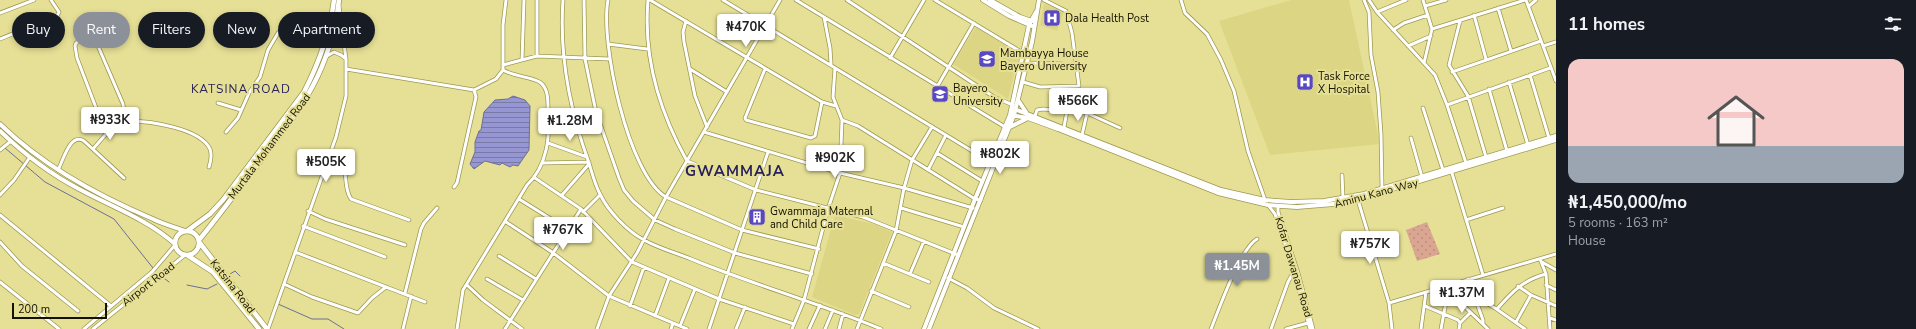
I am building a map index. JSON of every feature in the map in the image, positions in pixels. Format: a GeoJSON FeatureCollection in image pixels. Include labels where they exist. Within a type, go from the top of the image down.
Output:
{"type":"FeatureCollection","features":[{"type":"Feature","properties":{"kind":"highway","name":"Murtala Mohammed Road"},"geometry":{"type":"LineString","coordinates":[[332,12],[334,0]]}},
{"type":"Feature","properties":{"kind":"highway","name":"Murtala Mohammed Road"},"geometry":{"type":"LineString","coordinates":[[199,241],[299,110],[311,91],[327,56],[339,2]]}},
{"type":"Feature","properties":{"kind":"highway","name":"Murtala Mohammed Road"},"geometry":{"type":"LineString","coordinates":[[186,231],[210,214],[223,200],[293,108],[312,76],[323,48]]}},
{"type":"Feature","properties":{"kind":"highway"},"geometry":{"type":"LineString","coordinates":[[186,231],[195,234],[199,241],[196,250],[186,255],[180,252],[175,244],[178,235],[186,231]]}},
{"type":"Feature","properties":{"kind":"highway","name":"Katsina Road"},"geometry":{"type":"LineString","coordinates":[[199,241],[267,329]]}},
{"type":"Feature","properties":{"kind":"highway","name":"Katsina Road"},"geometry":{"type":"LineString","coordinates":[[186,255],[214,272],[259,329]]}},
{"type":"Feature","properties":{"kind":"main road"},"geometry":{"type":"LineString","coordinates":[[983,0],[1019,20],[1030,23],[1036,22]]}},
{"type":"Feature","properties":{"kind":"main road"},"geometry":{"type":"LineString","coordinates":[[990,0],[1035,27]]}},
{"type":"Feature","properties":{"kind":"main road"},"geometry":{"type":"LineString","coordinates":[[1014,107],[1018,100],[1023,82],[1036,22],[1038,0]]}},
{"type":"Feature","properties":{"kind":"main road"},"geometry":{"type":"LineString","coordinates":[[956,254],[966,220],[990,162],[1012,115],[1027,35],[1030,23],[1036,12]]}},
{"type":"Feature","properties":{"kind":"main road"},"geometry":{"type":"LineString","coordinates":[[1019,20],[1026,28],[1027,35]]}},
{"type":"Feature","properties":{"kind":"main road"},"geometry":{"type":"LineString","coordinates":[[1018,100],[1026,112]]}},
{"type":"Feature","properties":{"kind":"main road","name":"Aminu Kano Way"},"geometry":{"type":"LineString","coordinates":[[1014,107],[1218,193],[1278,206],[1297,207],[1340,204],[1358,200],[1451,170],[1556,140]]}},
{"type":"Feature","properties":{"kind":"main road","name":"Aminu Kano Way"},"geometry":{"type":"LineString","coordinates":[[1012,115],[1028,118],[1221,190],[1266,200],[1296,202],[1341,199],[1443,170],[1451,170],[1466,163],[1556,136]]}},
{"type":"Feature","properties":{"kind":"main road"},"geometry":{"type":"LineString","coordinates":[[924,329],[956,254],[972,222],[995,165],[1007,127],[1028,118]]}},
{"type":"Feature","properties":{"kind":"main road"},"geometry":{"type":"LineString","coordinates":[[0,124],[27,147],[58,170],[153,220],[186,231]]}},
{"type":"Feature","properties":{"kind":"main road"},"geometry":{"type":"LineString","coordinates":[[0,131],[30,157],[78,189],[150,224],[175,244]]}},
{"type":"Feature","properties":{"kind":"main road"},"geometry":{"type":"LineString","coordinates":[[1340,204],[1341,199]]}},
{"type":"Feature","properties":{"kind":"main road"},"geometry":{"type":"LineString","coordinates":[[966,220],[972,222]]}},
{"type":"Feature","properties":{"kind":"main road"},"geometry":{"type":"LineString","coordinates":[[929,329],[946,278]]}},
{"type":"Feature","properties":{"kind":"street"},"geometry":{"type":"LineString","coordinates":[[18,0],[20,5]]}},
{"type":"Feature","properties":{"kind":"street"},"geometry":{"type":"LineString","coordinates":[[0,13],[34,0]]}},
{"type":"Feature","properties":{"kind":"street"},"geometry":{"type":"LineString","coordinates":[[0,39],[57,16],[59,12],[51,0]]}},
{"type":"Feature","properties":{"kind":"street"},"geometry":{"type":"LineString","coordinates":[[346,70],[474,90],[496,79],[503,70],[503,25],[506,0]]}},
{"type":"Feature","properties":{"kind":"street"},"geometry":{"type":"LineString","coordinates":[[522,60],[524,0]]}},
{"type":"Feature","properties":{"kind":"street"},"geometry":{"type":"LineString","coordinates":[[537,0],[537,56]]}},
{"type":"Feature","properties":{"kind":"street"},"geometry":{"type":"LineString","coordinates":[[563,0],[564,57],[569,92],[587,157],[600,195],[612,212],[644,240],[727,274],[820,305],[881,329]]}},
{"type":"Feature","properties":{"kind":"street"},"geometry":{"type":"LineString","coordinates":[[584,0],[584,59],[596,112],[624,190],[655,220],[735,253],[812,274]]}},
{"type":"Feature","properties":{"kind":"street"},"geometry":{"type":"LineString","coordinates":[[608,0],[609,59],[620,108],[634,148],[650,180],[659,192],[666,198],[742,230],[819,249]]}},
{"type":"Feature","properties":{"kind":"street"},"geometry":{"type":"LineString","coordinates":[[836,106],[822,102],[649,0],[647,49],[654,82],[666,119],[687,162],[756,190],[863,217],[956,254]]}},
{"type":"Feature","properties":{"kind":"street"},"geometry":{"type":"LineString","coordinates":[[723,0],[831,64],[835,68],[995,165]]}},
{"type":"Feature","properties":{"kind":"street"},"geometry":{"type":"LineString","coordinates":[[597,329],[609,296],[632,262],[666,198],[780,0]]}},
{"type":"Feature","properties":{"kind":"street"},"geometry":{"type":"LineString","coordinates":[[796,0],[937,87],[1007,127]]}},
{"type":"Feature","properties":{"kind":"street"},"geometry":{"type":"LineString","coordinates":[[847,0],[994,97],[1014,107]]}},
{"type":"Feature","properties":{"kind":"street"},"geometry":{"type":"LineString","coordinates":[[890,58],[924,0]]}},
{"type":"Feature","properties":{"kind":"street"},"geometry":{"type":"LineString","coordinates":[[935,0],[1023,53]]}},
{"type":"Feature","properties":{"kind":"street"},"geometry":{"type":"LineString","coordinates":[[1023,82],[1040,87],[1080,86],[1072,33],[1066,11],[1044,0]]}},
{"type":"Feature","properties":{"kind":"street"},"geometry":{"type":"LineString","coordinates":[[1181,0],[1185,13],[1207,34],[1222,60],[1234,91],[1248,151],[1266,200]]}},
{"type":"Feature","properties":{"kind":"street"},"geometry":{"type":"LineString","coordinates":[[1364,0],[1369,12],[1370,55],[1378,92],[1382,188]]}},
{"type":"Feature","properties":{"kind":"street"},"geometry":{"type":"LineString","coordinates":[[1369,0],[1377,12],[1435,75],[1447,105],[1466,163]]}},
{"type":"Feature","properties":{"kind":"street"},"geometry":{"type":"LineString","coordinates":[[1377,12],[1406,0]]}},
{"type":"Feature","properties":{"kind":"street"},"geometry":{"type":"LineString","coordinates":[[1423,0],[1432,29],[1424,63]]}},
{"type":"Feature","properties":{"kind":"street"},"geometry":{"type":"LineString","coordinates":[[1425,6],[1446,0]]}},
{"type":"Feature","properties":{"kind":"street"},"geometry":{"type":"LineString","coordinates":[[1432,29],[1525,0],[1529,6],[1550,68],[1556,81]]}},
{"type":"Feature","properties":{"kind":"street"},"geometry":{"type":"LineString","coordinates":[[1529,6],[1536,0]]}},
{"type":"Feature","properties":{"kind":"street"},"geometry":{"type":"LineString","coordinates":[[267,329],[329,154],[344,106],[346,59],[339,2]]}},
{"type":"Feature","properties":{"kind":"street"},"geometry":{"type":"LineString","coordinates":[[1498,8],[1512,50]]}},
{"type":"Feature","properties":{"kind":"street"},"geometry":{"type":"LineString","coordinates":[[1394,30],[1404,23],[1428,15]]}},
{"type":"Feature","properties":{"kind":"street"},"geometry":{"type":"LineString","coordinates":[[1474,15],[1486,59]]}},
{"type":"Feature","properties":{"kind":"street"},"geometry":{"type":"LineString","coordinates":[[824,17],[830,48],[831,64]]}},
{"type":"Feature","properties":{"kind":"street"},"geometry":{"type":"LineString","coordinates":[[686,21],[683,37],[695,96],[707,127]]}},
{"type":"Feature","properties":{"kind":"street"},"geometry":{"type":"LineString","coordinates":[[1460,21],[1449,65],[1468,96],[1486,157]]}},
{"type":"Feature","properties":{"kind":"street"},"geometry":{"type":"LineString","coordinates":[[937,87],[974,23]]}},
{"type":"Feature","properties":{"kind":"street"},"geometry":{"type":"LineString","coordinates":[[226,132],[260,77],[268,50],[278,33]]}},
{"type":"Feature","properties":{"kind":"street"},"geometry":{"type":"LineString","coordinates":[[93,149],[106,134],[121,124],[121,120],[124,117],[122,104],[96,39],[91,36],[76,43],[75,46],[77,58],[106,134]]}},
{"type":"Feature","properties":{"kind":"street"},"geometry":{"type":"LineString","coordinates":[[1408,46],[1431,36]]}},
{"type":"Feature","properties":{"kind":"street"},"geometry":{"type":"LineString","coordinates":[[1452,72],[1541,41]]}},
{"type":"Feature","properties":{"kind":"street"},"geometry":{"type":"LineString","coordinates":[[1543,46],[1556,42]]}},
{"type":"Feature","properties":{"kind":"street"},"geometry":{"type":"LineString","coordinates":[[608,44],[647,49]]}},
{"type":"Feature","properties":{"kind":"street"},"geometry":{"type":"LineString","coordinates":[[327,56],[334,52],[341,54],[346,59]]}},
{"type":"Feature","properties":{"kind":"street"},"geometry":{"type":"LineString","coordinates":[[504,65],[537,56],[609,59]]}},
{"type":"Feature","properties":{"kind":"street"},"geometry":{"type":"LineString","coordinates":[[1027,63],[1062,64]]}},
{"type":"Feature","properties":{"kind":"street"},"geometry":{"type":"LineString","coordinates":[[792,329],[804,300],[812,274],[828,209],[840,173],[842,120],[836,106],[833,92],[835,68]]}},
{"type":"Feature","properties":{"kind":"street"},"geometry":{"type":"LineString","coordinates":[[1447,105],[1468,96],[1550,68]]}},
{"type":"Feature","properties":{"kind":"street"},"geometry":{"type":"LineString","coordinates":[[690,69],[727,92]]}},
{"type":"Feature","properties":{"kind":"street"},"geometry":{"type":"LineString","coordinates":[[765,69],[745,118],[746,120],[811,138],[815,136],[822,102]]}},
{"type":"Feature","properties":{"kind":"street"},"geometry":{"type":"LineString","coordinates":[[457,329],[461,296],[466,285],[506,222],[527,185],[535,178],[542,163],[550,137],[548,99],[543,85],[537,80],[519,77],[503,70]]}},
{"type":"Feature","properties":{"kind":"street"},"geometry":{"type":"LineString","coordinates":[[1530,75],[1549,138]]}},
{"type":"Feature","properties":{"kind":"street"},"geometry":{"type":"LineString","coordinates":[[1509,82],[1528,145]]}},
{"type":"Feature","properties":{"kind":"street"},"geometry":{"type":"LineString","coordinates":[[1489,89],[1507,151]]}},
{"type":"Feature","properties":{"kind":"street"},"geometry":{"type":"LineString","coordinates":[[454,186],[457,183],[476,96],[474,90]]}},
{"type":"Feature","properties":{"kind":"street"},"geometry":{"type":"LineString","coordinates":[[218,103],[241,110]]}},
{"type":"Feature","properties":{"kind":"street"},"geometry":{"type":"LineString","coordinates":[[1423,108],[1443,170]]}},
{"type":"Feature","properties":{"kind":"street"},"geometry":{"type":"LineString","coordinates":[[1035,116],[1036,110],[1040,109],[1087,113],[1120,128]]}},
{"type":"Feature","properties":{"kind":"street"},"geometry":{"type":"LineString","coordinates":[[1064,127],[1067,111]]}},
{"type":"Feature","properties":{"kind":"street"},"geometry":{"type":"LineString","coordinates":[[1082,135],[1087,113]]}},
{"type":"Feature","properties":{"kind":"street"},"geometry":{"type":"LineString","coordinates":[[124,117],[129,121],[156,124],[177,129],[194,136],[205,143],[210,150],[211,158],[209,167]]}},
{"type":"Feature","properties":{"kind":"street"},"geometry":{"type":"LineString","coordinates":[[842,120],[858,126],[975,199],[981,200]]}},
{"type":"Feature","properties":{"kind":"street"},"geometry":{"type":"LineString","coordinates":[[121,124],[127,125],[129,121]]}},
{"type":"Feature","properties":{"kind":"street"},"geometry":{"type":"LineString","coordinates":[[857,329],[896,231],[904,188],[912,160],[932,126]]}},
{"type":"Feature","properties":{"kind":"street"},"geometry":{"type":"LineString","coordinates":[[704,132],[840,173],[904,188],[977,209]]}},
{"type":"Feature","properties":{"kind":"street"},"geometry":{"type":"LineString","coordinates":[[928,170],[946,135]]}},
{"type":"Feature","properties":{"kind":"street"},"geometry":{"type":"LineString","coordinates":[[1411,138],[1422,177]]}},
{"type":"Feature","properties":{"kind":"street"},"geometry":{"type":"LineString","coordinates":[[58,170],[74,140],[80,139],[124,178]]}},
{"type":"Feature","properties":{"kind":"street"},"geometry":{"type":"LineString","coordinates":[[3,148],[11,141]]}},
{"type":"Feature","properties":{"kind":"street"},"geometry":{"type":"LineString","coordinates":[[548,143],[587,157]]}},
{"type":"Feature","properties":{"kind":"street"},"geometry":{"type":"LineString","coordinates":[[709,329],[768,152]]}},
{"type":"Feature","properties":{"kind":"street"},"geometry":{"type":"LineString","coordinates":[[937,153],[982,181]]}},
{"type":"Feature","properties":{"kind":"street"},"geometry":{"type":"LineString","coordinates":[[329,154],[337,157],[346,173],[346,182],[351,199],[409,220]]}},
{"type":"Feature","properties":{"kind":"street"},"geometry":{"type":"LineString","coordinates":[[0,194],[30,157]]}},
{"type":"Feature","properties":{"kind":"street"},"geometry":{"type":"LineString","coordinates":[[542,163],[589,163]]}},
{"type":"Feature","properties":{"kind":"street"},"geometry":{"type":"LineString","coordinates":[[562,195],[589,163]]}},
{"type":"Feature","properties":{"kind":"street"},"geometry":{"type":"LineString","coordinates":[[1451,170],[1483,275]]}},
{"type":"Feature","properties":{"kind":"street"},"geometry":{"type":"LineString","coordinates":[[1341,199],[1342,175]]}},
{"type":"Feature","properties":{"kind":"street"},"geometry":{"type":"LineString","coordinates":[[535,178],[562,195],[582,211],[632,262],[719,298],[794,324]]}},
{"type":"Feature","properties":{"kind":"street"},"geometry":{"type":"LineString","coordinates":[[505,329],[566,229],[582,211],[600,195]]}},
{"type":"Feature","properties":{"kind":"street"},"geometry":{"type":"LineString","coordinates":[[519,199],[566,229]]}},
{"type":"Feature","properties":{"kind":"street"},"geometry":{"type":"LineString","coordinates":[[1358,200],[1389,303],[1392,329]]}},
{"type":"Feature","properties":{"kind":"street","name":"Kofar Dawanau Road"},"geometry":{"type":"LineString","coordinates":[[1268,205],[1275,214],[1311,329]]}},
{"type":"Feature","properties":{"kind":"street","name":"Kofar Dawanau Road"},"geometry":{"type":"LineString","coordinates":[[1278,206],[1278,212],[1298,274],[1311,329]]}},
{"type":"Feature","properties":{"kind":"street"},"geometry":{"type":"LineString","coordinates":[[405,293],[421,229],[437,208]]}},
{"type":"Feature","properties":{"kind":"street"},"geometry":{"type":"LineString","coordinates":[[901,208],[964,227]]}},
{"type":"Feature","properties":{"kind":"street"},"geometry":{"type":"LineString","coordinates":[[1466,220],[1502,208]]}},
{"type":"Feature","properties":{"kind":"street"},"geometry":{"type":"LineString","coordinates":[[308,211],[325,219],[405,245]]}},
{"type":"Feature","properties":{"kind":"street"},"geometry":{"type":"LineString","coordinates":[[0,216],[111,306]]}},
{"type":"Feature","properties":{"kind":"street"},"geometry":{"type":"LineString","coordinates":[[506,222],[552,252],[609,296],[687,329]]}},
{"type":"Feature","properties":{"kind":"street"},"geometry":{"type":"LineString","coordinates":[[303,226],[385,257]]}},
{"type":"Feature","properties":{"kind":"street"},"geometry":{"type":"LineString","coordinates":[[1211,329],[1239,261],[1248,248],[1257,239]]}},
{"type":"Feature","properties":{"kind":"street"},"geometry":{"type":"LineString","coordinates":[[910,274],[924,241]]}},
{"type":"Feature","properties":{"kind":"street"},"geometry":{"type":"LineString","coordinates":[[0,242],[22,266],[78,310]]}},
{"type":"Feature","properties":{"kind":"street","name":"Airport Road"},"geometry":{"type":"LineString","coordinates":[[84,329],[152,272],[175,244]]}},
{"type":"Feature","properties":{"kind":"street"},"geometry":{"type":"LineString","coordinates":[[295,252],[405,293],[425,302]]}},
{"type":"Feature","properties":{"kind":"street"},"geometry":{"type":"LineString","coordinates":[[1389,303],[1468,279],[1541,261],[1556,254]]}},
{"type":"Feature","properties":{"kind":"street","name":"Airport Road"},"geometry":{"type":"LineString","coordinates":[[93,329],[156,276],[186,255]]}},
{"type":"Feature","properties":{"kind":"street"},"geometry":{"type":"LineString","coordinates":[[499,256],[536,279]]}},
{"type":"Feature","properties":{"kind":"street"},"geometry":{"type":"LineString","coordinates":[[1541,261],[1556,270]]}},
{"type":"Feature","properties":{"kind":"street"},"geometry":{"type":"LineString","coordinates":[[1541,261],[1546,274],[1550,329]]}},
{"type":"Feature","properties":{"kind":"street"},"geometry":{"type":"LineString","coordinates":[[883,263],[929,282]]}},
{"type":"Feature","properties":{"kind":"street"},"geometry":{"type":"LineString","coordinates":[[630,306],[644,267]]}},
{"type":"Feature","properties":{"kind":"street"},"geometry":{"type":"LineString","coordinates":[[1271,329],[1288,282],[1294,271]]}},
{"type":"Feature","properties":{"kind":"street"},"geometry":{"type":"LineString","coordinates":[[1497,309],[1518,286],[1532,278],[1546,274]]}},
{"type":"Feature","properties":{"kind":"street"},"geometry":{"type":"LineString","coordinates":[[655,316],[669,278]]}},
{"type":"Feature","properties":{"kind":"street"},"geometry":{"type":"LineString","coordinates":[[946,278],[966,288],[994,308],[1038,329]]}},
{"type":"Feature","properties":{"kind":"street"},"geometry":{"type":"LineString","coordinates":[[487,279],[523,300]]}},
{"type":"Feature","properties":{"kind":"street"},"geometry":{"type":"LineString","coordinates":[[1468,279],[1483,324]]}},
{"type":"Feature","properties":{"kind":"street"},"geometry":{"type":"LineString","coordinates":[[0,282],[59,329]]}},
{"type":"Feature","properties":{"kind":"street"},"geometry":{"type":"LineString","coordinates":[[284,284],[312,297],[358,313],[372,298],[386,287]]}},
{"type":"Feature","properties":{"kind":"street"},"geometry":{"type":"LineString","coordinates":[[466,285],[522,329]]}},
{"type":"Feature","properties":{"kind":"street"},"geometry":{"type":"LineString","coordinates":[[1546,285],[1556,290]]}},
{"type":"Feature","properties":{"kind":"street"},"geometry":{"type":"LineString","coordinates":[[1518,286],[1531,296],[1556,306]]}},
{"type":"Feature","properties":{"kind":"street"},"geometry":{"type":"LineString","coordinates":[[1444,287],[1488,329]]}},
{"type":"Feature","properties":{"kind":"street"},"geometry":{"type":"LineString","coordinates":[[680,326],[695,288]]}},
{"type":"Feature","properties":{"kind":"street"},"geometry":{"type":"LineString","coordinates":[[871,291],[909,307]]}},
{"type":"Feature","properties":{"kind":"street"},"geometry":{"type":"LineString","coordinates":[[1441,329],[1448,291]]}},
{"type":"Feature","properties":{"kind":"street"},"geometry":{"type":"LineString","coordinates":[[1421,329],[1426,292]]}},
{"type":"Feature","properties":{"kind":"street"},"geometry":{"type":"LineString","coordinates":[[403,329],[411,296]]}},
{"type":"Feature","properties":{"kind":"street"},"geometry":{"type":"LineString","coordinates":[[1516,322],[1531,296]]}},
{"type":"Feature","properties":{"kind":"street"},"geometry":{"type":"LineString","coordinates":[[1475,297],[1497,309],[1525,329]]}},
{"type":"Feature","properties":{"kind":"street"},"geometry":{"type":"LineString","coordinates":[[809,329],[820,305]]}},
{"type":"Feature","properties":{"kind":"street"},"geometry":{"type":"LineString","coordinates":[[1425,306],[1444,313],[1460,323]]}},
{"type":"Feature","properties":{"kind":"street"},"geometry":{"type":"LineString","coordinates":[[736,329],[744,307]]}},
{"type":"Feature","properties":{"kind":"street"},"geometry":{"type":"LineString","coordinates":[[825,329],[833,310]]}},
{"type":"Feature","properties":{"kind":"street"},"geometry":{"type":"LineString","coordinates":[[1459,329],[1460,323],[1470,313]]}},
{"type":"Feature","properties":{"kind":"street"},"geometry":{"type":"LineString","coordinates":[[839,329],[843,314]]}},
{"type":"Feature","properties":{"kind":"street"},"geometry":{"type":"LineString","coordinates":[[1550,318],[1556,320]]}},
{"type":"Feature","properties":{"kind":"street"},"geometry":{"type":"LineString","coordinates":[[671,329],[673,323]]}},
{"type":"Feature","properties":{"kind":"street"},"geometry":{"type":"LineString","coordinates":[[1286,329],[1308,323]]}},
{"type":"Feature","properties":{"kind":"shaded area","name":"Task Force X Hospital"},"geometry":{"type":"Polygon","coordinates":[[[1291,0],[1349,0],[1380,144],[1270,155],[1219,21],[1291,0]]]}},
{"type":"Feature","properties":{"kind":"shaded area","name":"Dala Health Post"},"geometry":{"type":"Polygon","coordinates":[[[1044,4],[1064,11],[1057,31],[1040,25],[1044,4]]]}},
{"type":"Feature","properties":{"kind":"shaded area","name":"Mambayya House Bayero University"},"geometry":{"type":"Polygon","coordinates":[[[976,27],[1019,54],[1008,99],[953,64],[976,27]]]}},
{"type":"Feature","properties":{"kind":"shaded area"},"geometry":{"type":"Polygon","coordinates":[[[835,215],[873,224],[892,232],[859,314],[855,315],[812,297],[835,215]]]}},
{"type":"Feature","properties":{"kind":"shaded area"},"geometry":{"type":"Polygon","coordinates":[[[1427,222],[1440,254],[1417,261],[1406,230],[1427,222]]]}},
{"type":"Feature","properties":{"kind":"water"},"geometry":{"type":"Polygon","coordinates":[[[513,96],[525,100],[530,106],[529,150],[518,166],[513,165],[510,167],[502,163],[500,165],[485,161],[474,169],[470,164],[475,152],[475,142],[479,131],[481,130],[484,112],[495,100],[508,99],[513,96]]]}},
{"type":"Feature","properties":{"kind":"waterway"},"geometry":{"type":"LineString","coordinates":[[5,148],[45,182],[114,219],[153,268]]}},
{"type":"Feature","properties":{"kind":"waterway"},"geometry":{"type":"LineString","coordinates":[[230,274],[235,271],[240,276]]}},
{"type":"Feature","properties":{"kind":"waterway"},"geometry":{"type":"LineString","coordinates":[[161,276],[169,282]]}},
{"type":"Feature","properties":{"kind":"waterway"},"geometry":{"type":"LineString","coordinates":[[187,285],[207,289],[217,284]]}},
{"type":"Feature","properties":{"kind":"waterway"},"geometry":{"type":"LineString","coordinates":[[278,304],[312,319],[328,319],[344,329]]}},
{"type":"Feature","properties":{"kind":"place","name":"Dala Health Post"},"geometry":{"type":"Point","coordinates":[1052,18]}},
{"type":"Feature","properties":{"kind":"place","name":"Mambayya House Bayero University"},"geometry":{"type":"Point","coordinates":[987,59]}},
{"type":"Feature","properties":{"kind":"place","name":"Task Force X Hospital"},"geometry":{"type":"Point","coordinates":[1305,82]}},
{"type":"Feature","properties":{"kind":"place","name":"Bayero University"},"geometry":{"type":"Point","coordinates":[940,94]}},
{"type":"Feature","properties":{"kind":"place","name":"Gwammaja Maternal and Child Care"},"geometry":{"type":"Point","coordinates":[757,217]}},
{"type":"Feature","properties":{"kind":"district","name":"KATSINA ROAD"},"geometry":{"type":"Point","coordinates":[241,89]}},
{"type":"Feature","properties":{"kind":"district","name":"GWAMMAJA"},"geometry":{"type":"Point","coordinates":[735,171]}}]}
